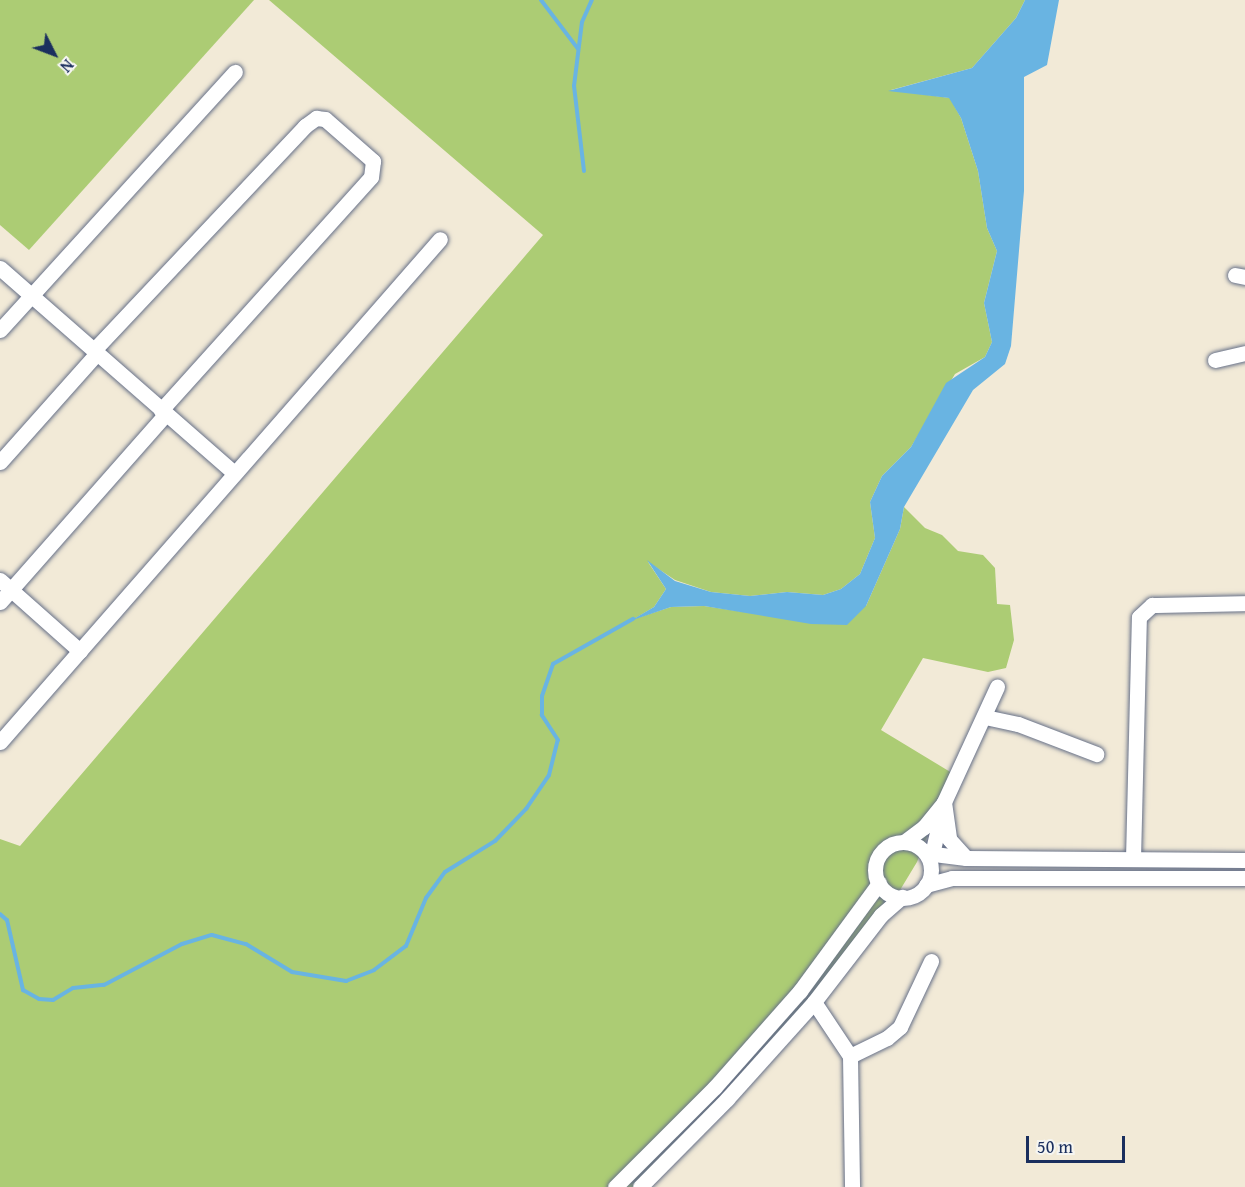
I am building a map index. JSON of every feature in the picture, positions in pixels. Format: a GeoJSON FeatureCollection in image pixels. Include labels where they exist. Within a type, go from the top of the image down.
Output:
{"type":"FeatureCollection","features":[{"type":"Feature","properties":{"kind":"street"},"geometry":{"type":"LineString","coordinates":[[0,330],[235,72]]}},
{"type":"Feature","properties":{"kind":"street"},"geometry":{"type":"LineString","coordinates":[[0,462],[95,351],[304,126],[316,118],[325,119],[373,161],[371,177],[163,412],[5,585],[0,602]]}},
{"type":"Feature","properties":{"kind":"street"},"geometry":{"type":"LineString","coordinates":[[0,742],[440,239]]}},
{"type":"Feature","properties":{"kind":"street"},"geometry":{"type":"LineString","coordinates":[[0,268],[234,473]]}},
{"type":"Feature","properties":{"kind":"street"},"geometry":{"type":"LineString","coordinates":[[1215,360],[1245,353]]}},
{"type":"Feature","properties":{"kind":"street"},"geometry":{"type":"LineString","coordinates":[[5,585],[80,651]]}},
{"type":"Feature","properties":{"kind":"street"},"geometry":{"type":"LineString","coordinates":[[1133,859],[1139,617],[1152,604],[1245,603]]}},
{"type":"Feature","properties":{"kind":"street"},"geometry":{"type":"LineString","coordinates":[[640,1187],[727,1099],[814,1002],[881,915],[902,897],[918,893],[926,885],[931,869],[929,854],[944,802],[997,687]]}},
{"type":"Feature","properties":{"kind":"street"},"geometry":{"type":"LineString","coordinates":[[985,717],[1018,724],[1096,754]]}},
{"type":"Feature","properties":{"kind":"street"},"geometry":{"type":"LineString","coordinates":[[944,802],[949,839],[966,858]]}},
{"type":"Feature","properties":{"kind":"street"},"geometry":{"type":"LineString","coordinates":[[902,897],[891,894],[879,883],[876,872],[880,855],[888,847],[904,842],[924,827],[944,802]]}},
{"type":"Feature","properties":{"kind":"street"},"geometry":{"type":"LineString","coordinates":[[904,842],[929,854],[966,858],[1245,860]]}},
{"type":"Feature","properties":{"kind":"street"},"geometry":{"type":"LineString","coordinates":[[926,885],[952,878],[1245,878]]}},
{"type":"Feature","properties":{"kind":"street"},"geometry":{"type":"LineString","coordinates":[[615,1187],[715,1088],[800,991],[879,883]]}},
{"type":"Feature","properties":{"kind":"street"},"geometry":{"type":"LineString","coordinates":[[850,1056],[887,1038],[900,1027],[931,961]]}},
{"type":"Feature","properties":{"kind":"street"},"geometry":{"type":"LineString","coordinates":[[814,1002],[850,1056],[852,1187]]}},
{"type":"Feature","properties":{"kind":"green space"},"geometry":{"type":"Polygon","coordinates":[[[0,0],[254,0],[29,250],[0,225],[0,0]]]}},
{"type":"Feature","properties":{"kind":"green space"},"geometry":{"type":"Polygon","coordinates":[[[269,0],[1025,0],[1016,18],[972,68],[891,90],[950,98],[961,118],[978,171],[987,228],[997,251],[984,303],[992,342],[985,357],[955,374],[911,447],[882,476],[870,502],[875,538],[860,574],[841,589],[823,595],[787,592],[750,596],[711,592],[675,580],[648,562],[666,589],[654,607],[634,619],[671,607],[704,606],[751,613],[866,606],[900,529],[904,507],[925,528],[942,535],[958,551],[983,555],[995,568],[997,604],[1010,605],[1014,640],[1006,668],[988,672],[923,658],[881,730],[952,773],[917,862],[891,905],[643,1187],[0,1187],[0,839],[20,846],[543,235],[269,0]]]}},
{"type":"Feature","properties":{"kind":"water"},"geometry":{"type":"Polygon","coordinates":[[[1025,0],[1059,0],[1047,65],[1024,77],[1024,191],[1011,346],[1005,364],[973,390],[904,507],[900,529],[866,606],[847,625],[811,624],[704,606],[671,607],[630,621],[654,607],[666,589],[647,560],[675,581],[711,592],[750,596],[787,592],[823,595],[841,589],[860,574],[875,538],[870,502],[882,476],[911,447],[946,383],[985,357],[992,342],[984,303],[997,251],[987,228],[978,171],[961,118],[949,98],[888,91],[972,68],[1016,18],[1025,0]]]}},
{"type":"Feature","properties":{"kind":"waterway"},"geometry":{"type":"LineString","coordinates":[[541,0],[578,49]]}},
{"type":"Feature","properties":{"kind":"waterway"},"geometry":{"type":"LineString","coordinates":[[584,171],[574,86],[582,22],[592,0]]}},
{"type":"Feature","properties":{"kind":"waterway"},"geometry":{"type":"LineString","coordinates":[[0,914],[7,920],[23,990],[39,999],[53,1000],[73,988],[104,985],[182,944],[212,935],[246,944],[292,972],[346,981],[374,970],[406,946],[426,898],[445,872],[495,841],[526,809],[549,775],[558,740],[542,715],[542,696],[553,664],[633,619]]}}]}
